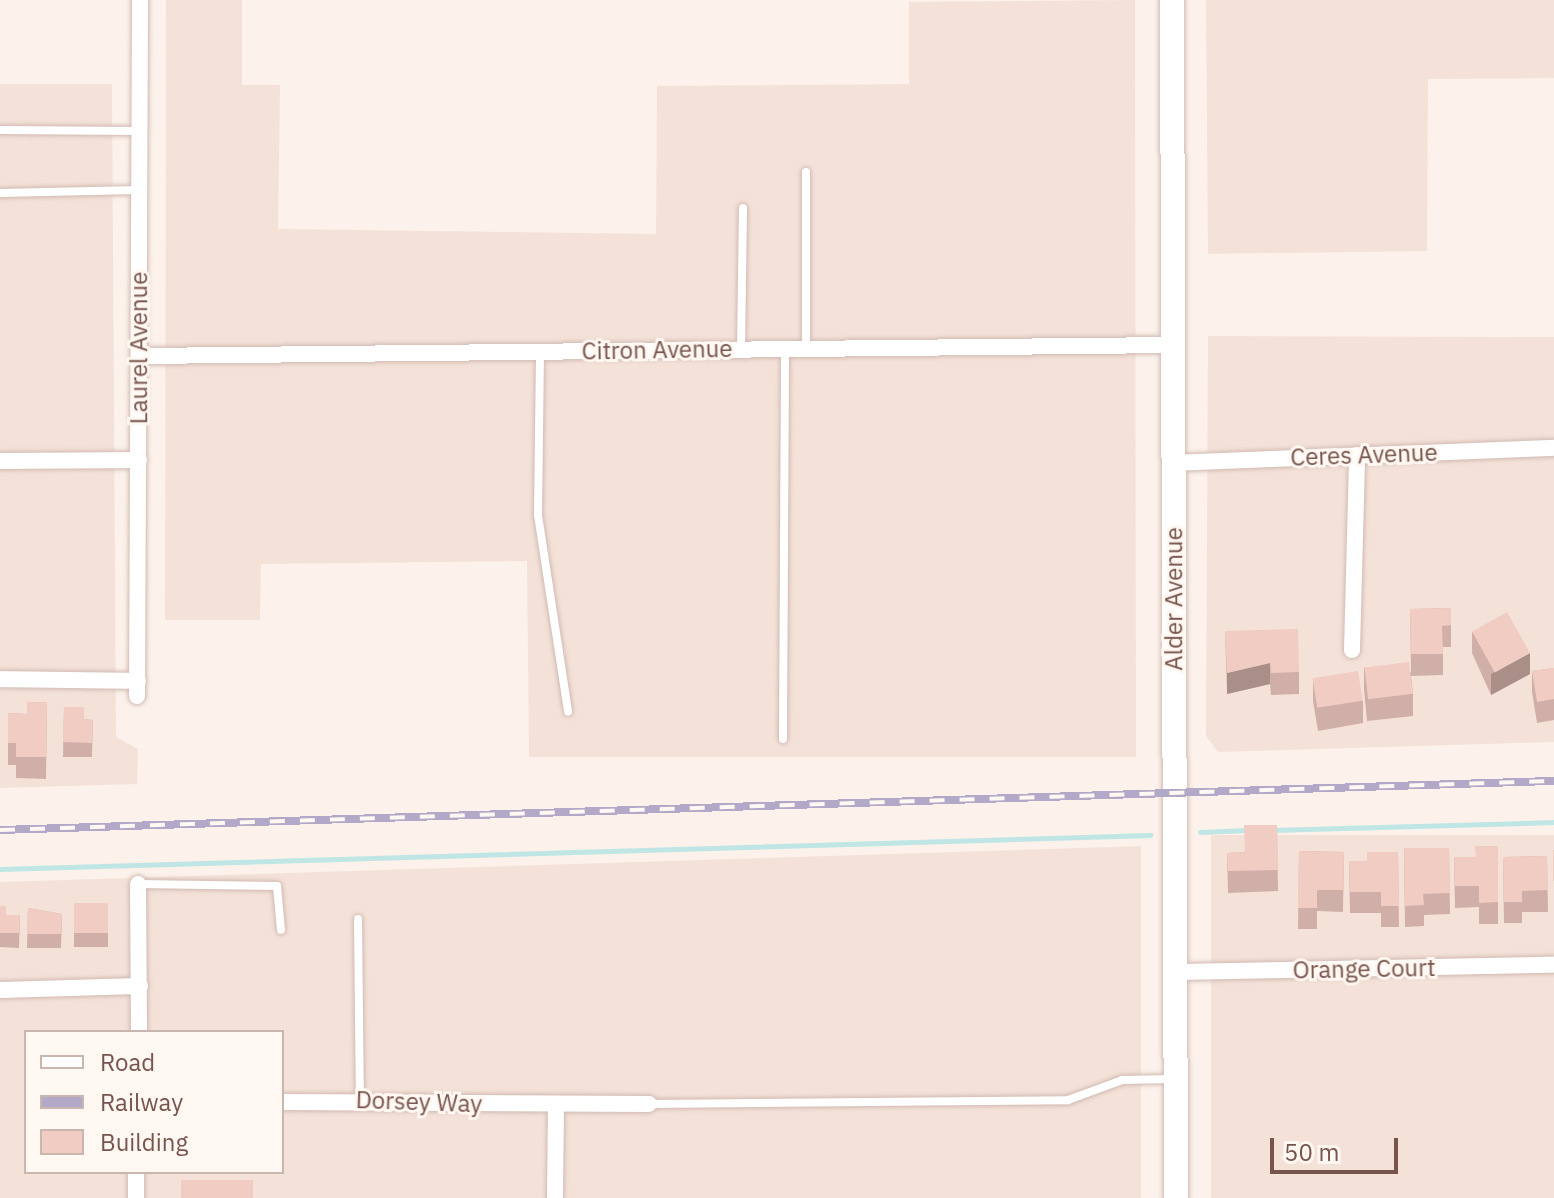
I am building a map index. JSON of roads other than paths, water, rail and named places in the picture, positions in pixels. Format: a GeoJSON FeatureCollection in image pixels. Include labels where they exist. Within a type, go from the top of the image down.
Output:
{"type":"FeatureCollection","features":[{"type":"Feature","properties":{"kind":"main road","name":"Alder Avenue"},"geometry":{"type":"LineString","coordinates":[[1172,0],[1176,1198]]}},
{"type":"Feature","properties":{"kind":"street","name":"Laurel Avenue"},"geometry":{"type":"LineString","coordinates":[[0,679],[137,689],[141,356],[138,190],[140,0]]}},
{"type":"Feature","properties":{"kind":"street","name":"Citron Avenue"},"geometry":{"type":"LineString","coordinates":[[141,356],[1173,345]]}},
{"type":"Feature","properties":{"kind":"street","name":"Ceres Avenue"},"geometry":{"type":"LineString","coordinates":[[1173,463],[1554,448]]}},
{"type":"Feature","properties":{"kind":"street"},"geometry":{"type":"LineString","coordinates":[[1352,650],[1357,455]]}},
{"type":"Feature","properties":{"kind":"street"},"geometry":{"type":"LineString","coordinates":[[0,461],[139,460]]}},
{"type":"Feature","properties":{"kind":"street"},"geometry":{"type":"LineString","coordinates":[[138,884],[139,1030]]}},
{"type":"Feature","properties":{"kind":"street","name":"Orange Court"},"geometry":{"type":"LineString","coordinates":[[1175,972],[1554,965]]}},
{"type":"Feature","properties":{"kind":"street"},"geometry":{"type":"LineString","coordinates":[[0,990],[140,986]]}},
{"type":"Feature","properties":{"kind":"street","name":"Dorsey Way"},"geometry":{"type":"LineString","coordinates":[[284,1102],[360,1100],[556,1107],[649,1104]]}},
{"type":"Feature","properties":{"kind":"street"},"geometry":{"type":"LineString","coordinates":[[555,1198],[556,1107]]}},
{"type":"Feature","properties":{"kind":"street"},"geometry":{"type":"LineString","coordinates":[[136,1174],[136,1198]]}},
{"type":"Feature","properties":{"kind":"lane"},"geometry":{"type":"LineString","coordinates":[[0,130],[138,131]]}},
{"type":"Feature","properties":{"kind":"lane"},"geometry":{"type":"LineString","coordinates":[[806,172],[806,349]]}},
{"type":"Feature","properties":{"kind":"lane"},"geometry":{"type":"LineString","coordinates":[[0,193],[138,190]]}},
{"type":"Feature","properties":{"kind":"lane"},"geometry":{"type":"LineString","coordinates":[[741,350],[743,208]]}},
{"type":"Feature","properties":{"kind":"lane"},"geometry":{"type":"LineString","coordinates":[[783,739],[785,349]]}},
{"type":"Feature","properties":{"kind":"lane"},"geometry":{"type":"LineString","coordinates":[[540,352],[538,515],[568,712]]}},
{"type":"Feature","properties":{"kind":"lane"},"geometry":{"type":"LineString","coordinates":[[138,884],[277,886],[281,930]]}},
{"type":"Feature","properties":{"kind":"lane"},"geometry":{"type":"LineString","coordinates":[[358,919],[360,1100]]}},
{"type":"Feature","properties":{"kind":"lane"},"geometry":{"type":"LineString","coordinates":[[649,1104],[1068,1100],[1137,1077],[1175,1079]]}},
{"type":"Feature","properties":{"kind":"waterway"},"geometry":{"type":"LineString","coordinates":[[1271,830],[1554,822]]}},
{"type":"Feature","properties":{"kind":"waterway"},"geometry":{"type":"LineString","coordinates":[[1200,832],[1249,830]]}},
{"type":"Feature","properties":{"kind":"waterway"},"geometry":{"type":"LineString","coordinates":[[0,869],[1150,835]]}},
{"type":"Feature","properties":{"kind":"railway"},"geometry":{"type":"LineString","coordinates":[[0,830],[1554,781]]}}]}
